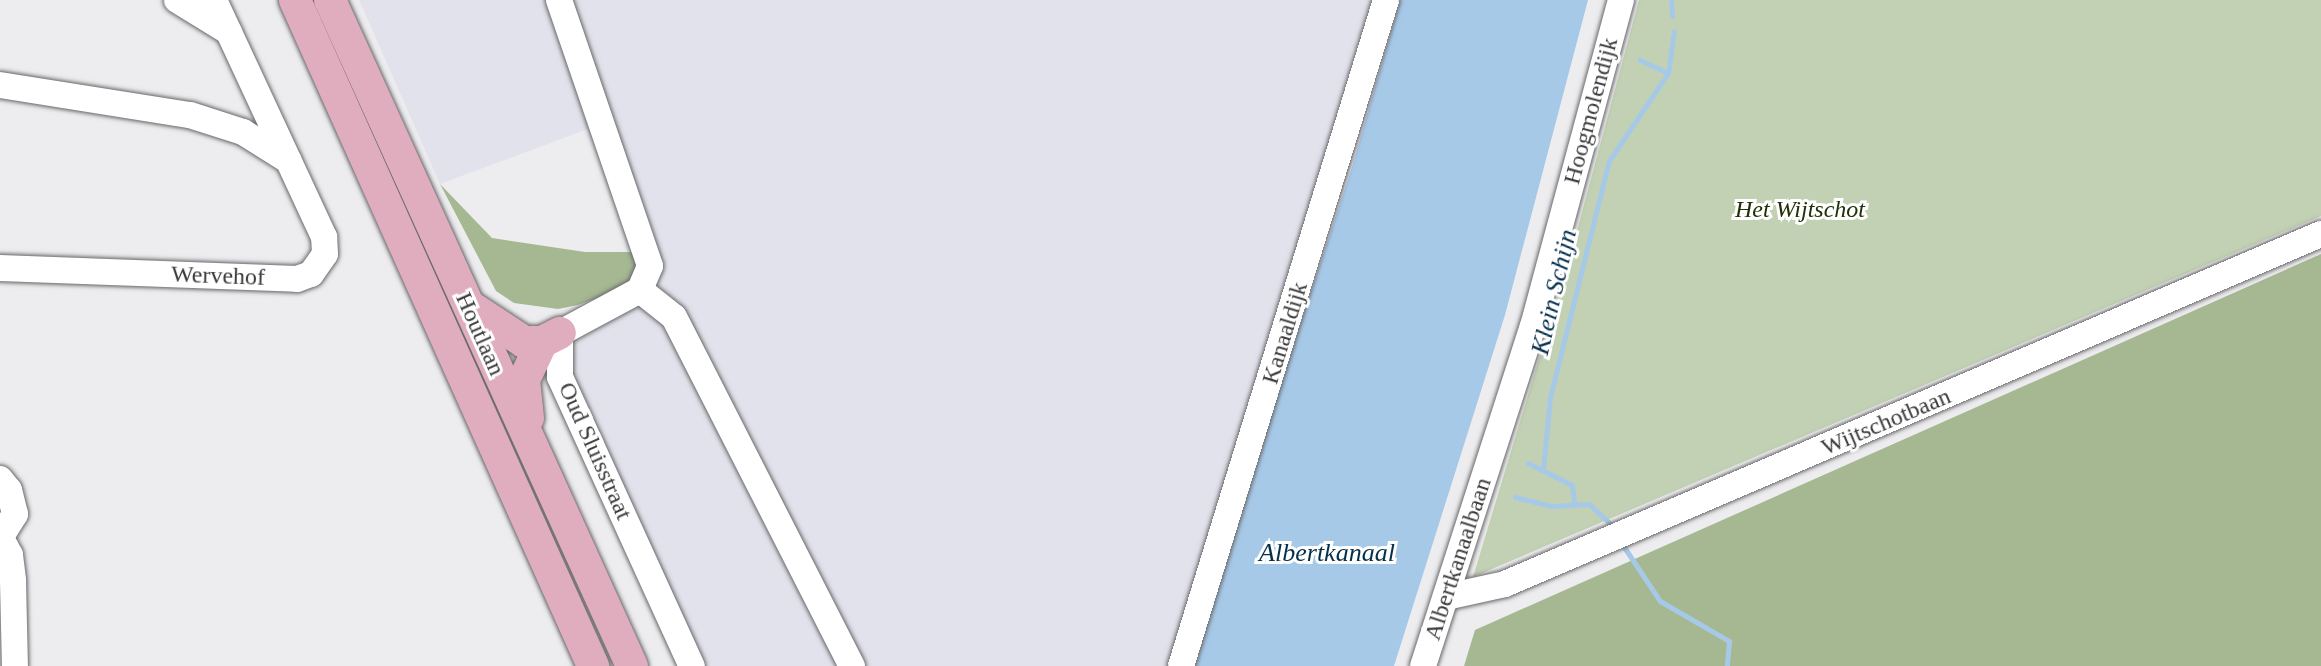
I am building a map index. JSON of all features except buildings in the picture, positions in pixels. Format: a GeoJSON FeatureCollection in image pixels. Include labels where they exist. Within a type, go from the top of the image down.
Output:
{"type":"FeatureCollection","features":[{"type":"Feature","properties":{"kind":"main road","name":"Houtlaan"},"geometry":{"type":"LineString","coordinates":[[295,0],[593,666]]}},
{"type":"Feature","properties":{"kind":"main road","name":"Houtlaan"},"geometry":{"type":"LineString","coordinates":[[330,0],[632,666]]}},
{"type":"Feature","properties":{"kind":"main road"},"geometry":{"type":"LineString","coordinates":[[466,302],[511,336],[551,337]]}},
{"type":"Feature","properties":{"kind":"main road"},"geometry":{"type":"LineString","coordinates":[[534,453],[524,380],[551,337]]}},
{"type":"Feature","properties":{"kind":"street"},"geometry":{"type":"LineString","coordinates":[[177,0],[229,32]]}},
{"type":"Feature","properties":{"kind":"street","name":"Wervehof"},"geometry":{"type":"LineString","coordinates":[[0,268],[297,279],[311,274],[325,254],[324,237],[214,0]]}},
{"type":"Feature","properties":{"kind":"street"},"geometry":{"type":"LineString","coordinates":[[551,337],[640,290],[648,278],[649,253],[559,0]]}},
{"type":"Feature","properties":{"kind":"street","name":"Kanaaldijk"},"geometry":{"type":"LineString","coordinates":[[1181,666],[1386,0]]}},
{"type":"Feature","properties":{"kind":"street"},"geometry":{"type":"LineString","coordinates":[[1408,666],[1519,322],[1605,0]]}},
{"type":"Feature","properties":{"kind":"street","name":"Hoogmolendijk"},"geometry":{"type":"LineString","coordinates":[[1493,453],[1621,0]]}},
{"type":"Feature","properties":{"kind":"street"},"geometry":{"type":"LineString","coordinates":[[0,85],[190,115],[243,132],[289,161]]}},
{"type":"Feature","properties":{"kind":"street","name":"Wijtschotbaan"},"geometry":{"type":"LineString","coordinates":[[1446,597],[1505,584],[2321,234]]}},
{"type":"Feature","properties":{"kind":"street"},"geometry":{"type":"LineString","coordinates":[[640,290],[674,317],[852,666]]}},
{"type":"Feature","properties":{"kind":"street","name":"Oud Sluisstraat"},"geometry":{"type":"LineString","coordinates":[[551,337],[560,377],[692,666]]}},
{"type":"Feature","properties":{"kind":"street","name":"Albertkanaalbaan"},"geometry":{"type":"LineString","coordinates":[[1423,666],[1493,453]]}},
{"type":"Feature","properties":{"kind":"street"},"geometry":{"type":"LineString","coordinates":[[0,479],[9,490],[15,514],[0,538],[10,555],[15,666]]}},
{"type":"Feature","properties":{"kind":"shaded area"},"geometry":{"type":"Polygon","coordinates":[[[359,0],[1400,0],[1353,164],[1188,666],[692,666],[561,348],[648,278],[601,124],[440,184],[359,0]]]}},
{"type":"Feature","properties":{"kind":"green space","name":"Het Wijtschot"},"geometry":{"type":"Polygon","coordinates":[[[1639,0],[2321,0],[2321,216],[1473,577],[1571,253],[1639,0]]]}},
{"type":"Feature","properties":{"kind":"green space"},"geometry":{"type":"Polygon","coordinates":[[[440,184],[492,238],[585,252],[641,252],[643,265],[628,287],[578,305],[558,309],[514,303],[496,291],[440,184]]]}},
{"type":"Feature","properties":{"kind":"green space"},"geometry":{"type":"Polygon","coordinates":[[[2321,254],[2321,666],[1464,666],[1475,630],[2321,254]]]}},
{"type":"Feature","properties":{"kind":"water","name":"Albertkanaal"},"geometry":{"type":"Polygon","coordinates":[[[1400,0],[1588,0],[1505,315],[1394,666],[1188,666],[1353,164],[1400,0]]]}},
{"type":"Feature","properties":{"kind":"waterway"},"geometry":{"type":"LineString","coordinates":[[1671,0],[1672,16]]}},
{"type":"Feature","properties":{"kind":"waterway"},"geometry":{"type":"LineString","coordinates":[[1668,73],[1674,31]]}},
{"type":"Feature","properties":{"kind":"waterway","name":"Klein Schijn"},"geometry":{"type":"LineString","coordinates":[[1543,470],[1550,397],[1609,161],[1668,73],[1640,60]]}},
{"type":"Feature","properties":{"kind":"waterway","name":"Klein Schijn"},"geometry":{"type":"LineString","coordinates":[[1528,463],[1572,485],[1574,502]]}},
{"type":"Feature","properties":{"kind":"waterway"},"geometry":{"type":"LineString","coordinates":[[1515,497],[1552,506],[1589,504],[1614,527]]}},
{"type":"Feature","properties":{"kind":"waterway","name":"Klein Schijn"},"geometry":{"type":"LineString","coordinates":[[1624,547],[1660,601],[1729,641],[1727,666]]}}]}
